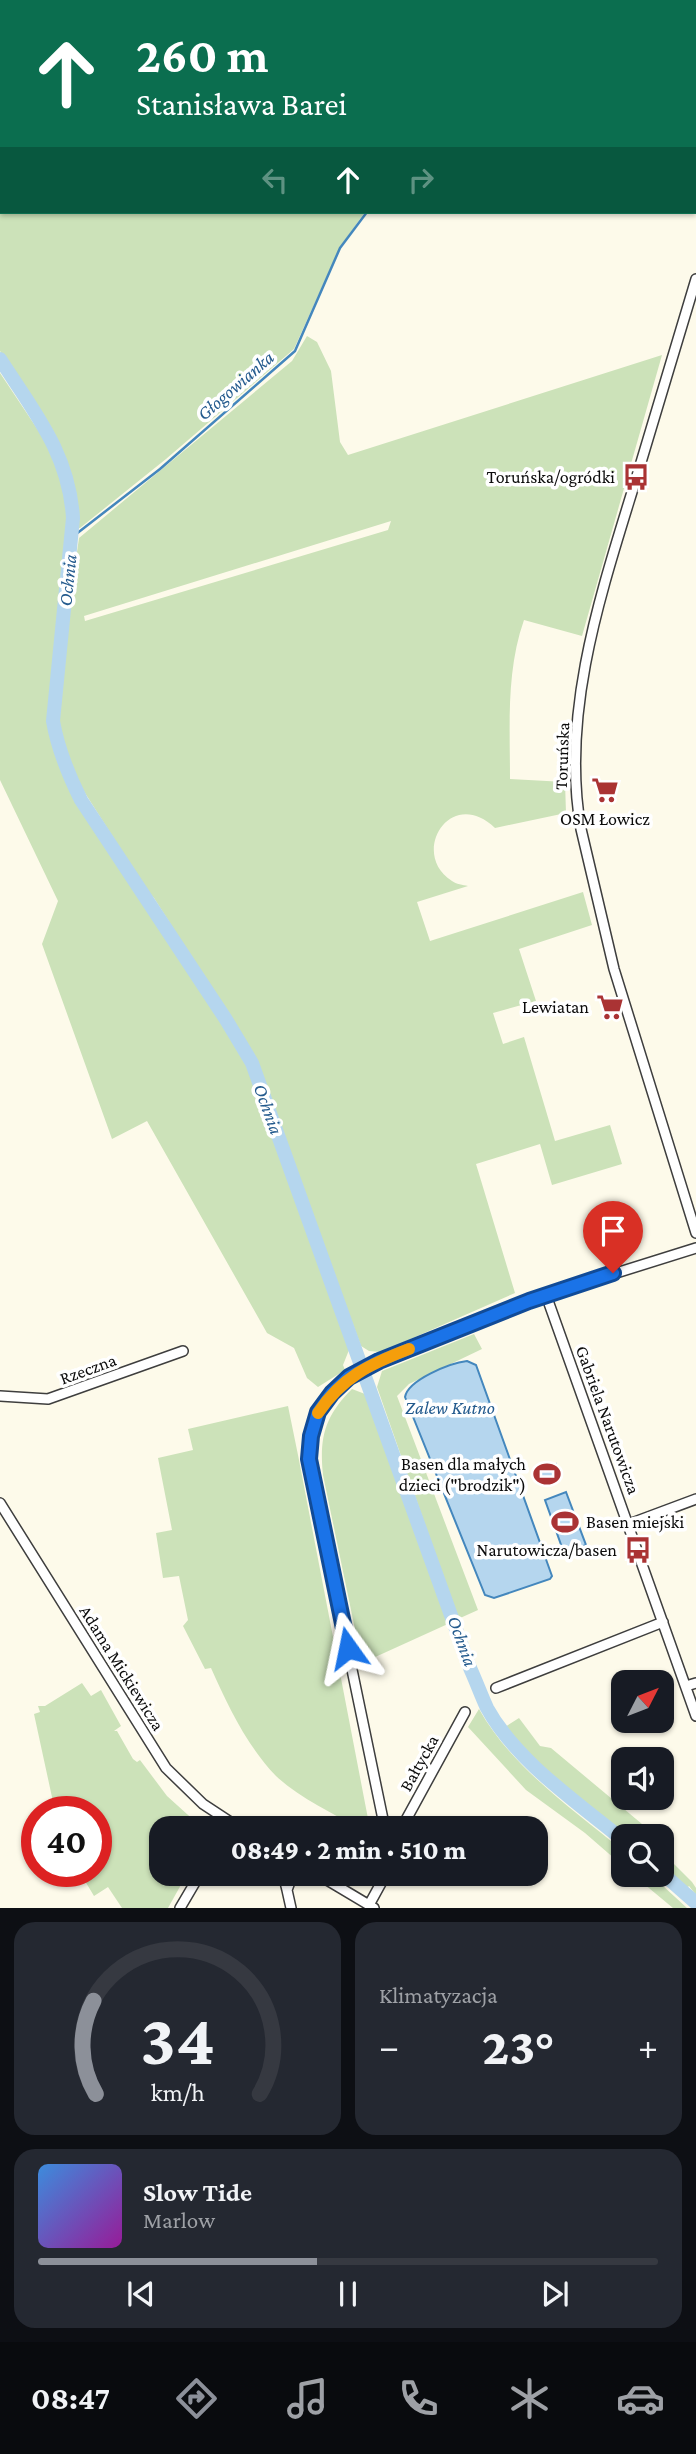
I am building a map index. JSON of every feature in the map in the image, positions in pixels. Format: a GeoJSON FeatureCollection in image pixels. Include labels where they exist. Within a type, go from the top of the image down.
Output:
{"type":"FeatureCollection","features":[{"type":"Feature","properties":{"kind":"street","name":"Toruńska"},"geometry":{"type":"LineString","coordinates":[[696,279],[595,621],[583,680],[576,758],[577,807],[611,958],[696,1233]]}},
{"type":"Feature","properties":{"kind":"street"},"geometry":{"type":"LineString","coordinates":[[382,1816],[309,1459],[311,1436],[318,1412],[332,1393],[349,1377],[379,1361],[546,1295],[696,1248]]}},
{"type":"Feature","properties":{"kind":"street","name":"Gabriela Narutowicza"},"geometry":{"type":"LineString","coordinates":[[546,1295],[696,1716]]}},
{"type":"Feature","properties":{"kind":"street","name":"Rzeczna"},"geometry":{"type":"LineString","coordinates":[[0,1396],[48,1399],[183,1351]]}},
{"type":"Feature","properties":{"kind":"street"},"geometry":{"type":"LineString","coordinates":[[629,1524],[696,1500]]}},
{"type":"Feature","properties":{"kind":"street","name":"Adama Mickiewicza"},"geometry":{"type":"LineString","coordinates":[[0,1503],[166,1768],[217,1816]]}},
{"type":"Feature","properties":{"kind":"street"},"geometry":{"type":"LineString","coordinates":[[496,1688],[663,1622]]}},
{"type":"Feature","properties":{"kind":"street"},"geometry":{"type":"LineString","coordinates":[[686,1686],[696,1682]]}},
{"type":"Feature","properties":{"kind":"street","name":"Bałtycka"},"geometry":{"type":"LineString","coordinates":[[408,1816],[465,1712]]}},
{"type":"Feature","properties":{"kind":"street"},"geometry":{"type":"LineString","coordinates":[[180,1908],[193,1886]]}},
{"type":"Feature","properties":{"kind":"street"},"geometry":{"type":"LineString","coordinates":[[286,1886],[291,1908]]}},
{"type":"Feature","properties":{"kind":"street"},"geometry":{"type":"LineString","coordinates":[[287,1890],[288,1886]]}},
{"type":"Feature","properties":{"kind":"street"},"geometry":{"type":"LineString","coordinates":[[337,1886],[371,1907],[381,1886]]}},
{"type":"Feature","properties":{"kind":"green space"},"geometry":{"type":"Polygon","coordinates":[[[0,214],[364,214],[340,247],[294,349],[166,459],[80,528],[77,528],[74,490],[58,443],[0,351],[0,214]]]}},
{"type":"Feature","properties":{"kind":"green space"},"geometry":{"type":"Polygon","coordinates":[[[307,336],[317,342],[331,371],[340,442],[348,455],[662,355],[582,636],[524,620],[518,639],[510,699],[510,779],[565,782],[566,813],[495,828],[478,817],[463,814],[450,819],[440,828],[434,855],[440,869],[452,881],[468,886],[417,902],[430,941],[583,892],[592,925],[519,949],[536,1001],[493,1013],[503,1044],[524,1037],[555,1141],[610,1125],[622,1164],[552,1185],[540,1144],[476,1164],[515,1293],[381,1352],[369,1351],[361,1346],[252,1052],[71,771],[59,730],[65,635],[79,538],[292,361],[307,336]],[[391,521],[84,616],[85,621],[388,530],[391,521]]]}},
{"type":"Feature","properties":{"kind":"green space"},"geometry":{"type":"Polygon","coordinates":[[[0,373],[46,442],[62,481],[67,516],[51,708],[52,741],[64,776],[80,806],[247,1063],[349,1350],[343,1365],[345,1370],[318,1387],[307,1378],[294,1348],[267,1333],[147,1121],[112,1139],[42,944],[58,901],[0,780],[0,373]]]}},
{"type":"Feature","properties":{"kind":"green space"},"geometry":{"type":"Polygon","coordinates":[[[474,1334],[482,1349],[409,1384],[397,1396],[478,1610],[458,1619],[377,1387],[382,1371],[474,1334]]]}},
{"type":"Feature","properties":{"kind":"green space"},"geometry":{"type":"Polygon","coordinates":[[[352,1389],[365,1394],[370,1404],[450,1623],[362,1663],[322,1462],[323,1438],[330,1418],[352,1389]]]}},
{"type":"Feature","properties":{"kind":"green space"},"geometry":{"type":"Polygon","coordinates":[[[288,1406],[367,1816],[337,1816],[276,1776],[239,1725],[211,1668],[205,1669],[183,1626],[188,1620],[179,1576],[163,1578],[156,1533],[172,1530],[158,1458],[193,1450],[188,1429],[288,1406]]]}},
{"type":"Feature","properties":{"kind":"green space"},"geometry":{"type":"Polygon","coordinates":[[[82,1683],[91,1696],[101,1690],[121,1726],[114,1731],[117,1731],[133,1759],[137,1762],[140,1760],[167,1796],[189,1816],[149,1816],[149,1886],[180,1886],[168,1908],[122,1908],[108,1887],[112,1887],[112,1796],[52,1796],[34,1714],[40,1712],[38,1706],[45,1706],[82,1683]]]}},
{"type":"Feature","properties":{"kind":"green space"},"geometry":{"type":"Polygon","coordinates":[[[479,1709],[508,1750],[526,1769],[611,1841],[611,1856],[526,1790],[468,1727],[479,1709]]]}},
{"type":"Feature","properties":{"kind":"green space"},"geometry":{"type":"Polygon","coordinates":[[[519,1718],[540,1746],[551,1748],[611,1798],[611,1810],[625,1810],[642,1824],[611,1825],[546,1772],[505,1727],[519,1718]]]}},
{"type":"Feature","properties":{"kind":"green space"},"geometry":{"type":"Polygon","coordinates":[[[674,1864],[692,1882],[696,1895],[689,1886],[686,1889],[674,1879],[674,1864]]]}},
{"type":"Feature","properties":{"kind":"green space"},"geometry":{"type":"Polygon","coordinates":[[[89,1887],[108,1887],[94,1896],[89,1887]]]}},
{"type":"Feature","properties":{"kind":"green space"},"geometry":{"type":"Polygon","coordinates":[[[648,1887],[664,1887],[687,1908],[673,1908],[648,1887]]]}},
{"type":"Feature","properties":{"kind":"water","name":"Zalew Kutno"},"geometry":{"type":"Polygon","coordinates":[[[467,1361],[476,1365],[552,1576],[494,1598],[485,1595],[405,1397],[421,1379],[451,1365],[467,1361]]]}},
{"type":"Feature","properties":{"kind":"water","name":"Basen dla małych dzieci (\"brodzik\")"},"geometry":{"type":"Polygon","coordinates":[[[556,1464],[560,1475],[539,1483],[535,1472],[556,1464]]]}},
{"type":"Feature","properties":{"kind":"water","name":"Basen miejski"},"geometry":{"type":"Polygon","coordinates":[[[566,1492],[586,1545],[564,1553],[545,1500],[566,1492]]]}},
{"type":"Feature","properties":{"kind":"waterway","name":"Głogowianka"},"geometry":{"type":"LineString","coordinates":[[71,538],[160,469],[295,351],[340,248],[366,214]]}},
{"type":"Feature","properties":{"kind":"waterway","name":"Ochnia"},"geometry":{"type":"LineString","coordinates":[[0,359],[48,434],[65,473],[70,495],[73,518],[53,721],[68,771],[81,800],[252,1063],[470,1668],[487,1708],[514,1746],[531,1763],[611,1831]]}},
{"type":"Feature","properties":{"kind":"waterway","name":"Ochnia"},"geometry":{"type":"LineString","coordinates":[[674,1884],[696,1903]]}},
{"type":"Feature","properties":{"kind":"slow traffic"},"geometry":{"type":"LineString","coordinates":[[318,1413],[332,1393],[349,1377],[409,1349]]}},
{"type":"Feature","properties":{"kind":"place","name":"Toruńska/ogródki"},"geometry":{"type":"Point","coordinates":[636,477]}},
{"type":"Feature","properties":{"kind":"place","name":"OSM Łowicz"},"geometry":{"type":"Point","coordinates":[605,790]}},
{"type":"Feature","properties":{"kind":"place","name":"Lewiatan"},"geometry":{"type":"Point","coordinates":[610,1007]}},
{"type":"Feature","properties":{"kind":"place","name":"Basen dla małych dzieci (\"brodzik\")"},"geometry":{"type":"Point","coordinates":[547,1474]}},
{"type":"Feature","properties":{"kind":"place","name":"Basen miejski"},"geometry":{"type":"Point","coordinates":[565,1522]}},
{"type":"Feature","properties":{"kind":"place","name":"Narutowicza/basen"},"geometry":{"type":"Point","coordinates":[638,1550]}},
{"type":"Feature","properties":{"kind":"route"},"geometry":{"type":"LineString","coordinates":[[348,1648],[309,1459],[311,1436],[318,1412],[332,1393],[349,1377],[379,1361],[529,1301],[613,1273]]}}]}
